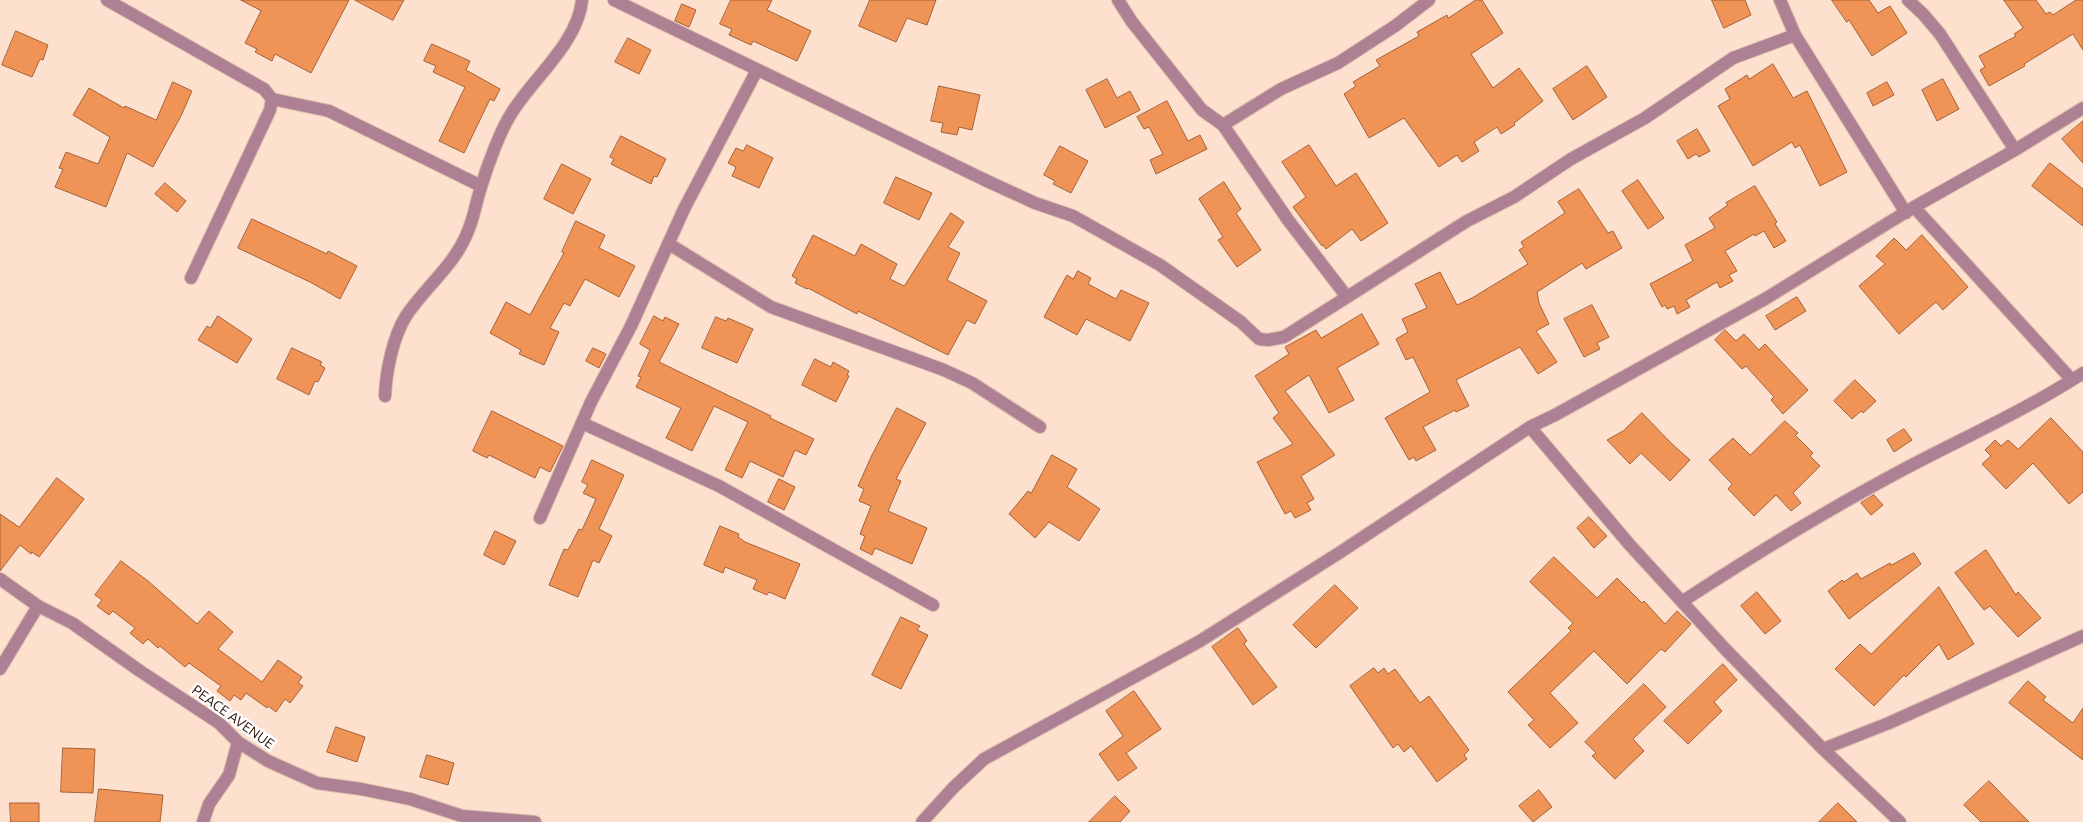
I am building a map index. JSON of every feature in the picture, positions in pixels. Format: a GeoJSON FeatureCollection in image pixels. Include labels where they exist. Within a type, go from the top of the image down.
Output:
{"type":"FeatureCollection","features":[{"type":"Feature","properties":{"kind":"street"},"geometry":{"type":"LineString","coordinates":[[107,0],[264,90],[272,99],[329,111],[481,186]]}},
{"type":"Feature","properties":{"kind":"street"},"geometry":{"type":"LineString","coordinates":[[385,396],[388,364],[405,318],[454,259],[468,230],[481,186],[507,119],[568,38],[582,8],[582,0]]}},
{"type":"Feature","properties":{"kind":"street"},"geometry":{"type":"LineString","coordinates":[[614,0],[987,181],[1035,203],[1073,216],[1160,265],[1241,322],[1259,339],[1268,340],[1284,336],[1467,221],[1514,197],[1571,159],[1645,118],[1733,58],[1795,35]]}},
{"type":"Feature","properties":{"kind":"street"},"geometry":{"type":"LineString","coordinates":[[1118,0],[1132,22],[1202,110],[1222,125],[1288,220],[1347,297]]}},
{"type":"Feature","properties":{"kind":"street"},"geometry":{"type":"LineString","coordinates":[[1222,125],[1281,89],[1338,63],[1429,0]]}},
{"type":"Feature","properties":{"kind":"street"},"geometry":{"type":"LineString","coordinates":[[1683,601],[1751,556],[1895,474],[2027,408],[2078,376],[1910,210],[1795,35],[1780,0]]}},
{"type":"Feature","properties":{"kind":"street"},"geometry":{"type":"LineString","coordinates":[[1908,0],[1940,34],[2015,150]]}},
{"type":"Feature","properties":{"kind":"street"},"geometry":{"type":"LineString","coordinates":[[540,518],[591,402],[631,326],[684,209],[757,70]]}},
{"type":"Feature","properties":{"kind":"street"},"geometry":{"type":"LineString","coordinates":[[191,278],[270,110],[272,99]]}},
{"type":"Feature","properties":{"kind":"street"},"geometry":{"type":"LineString","coordinates":[[922,822],[984,758],[1200,641],[1339,553],[1530,427],[1765,299],[1910,210],[2015,150],[2083,108]]}},
{"type":"Feature","properties":{"kind":"street"},"geometry":{"type":"LineString","coordinates":[[669,244],[771,308],[944,370],[972,383],[1040,426]]}},
{"type":"Feature","properties":{"kind":"street"},"geometry":{"type":"LineString","coordinates":[[582,422],[719,486],[933,605]]}},
{"type":"Feature","properties":{"kind":"street"},"geometry":{"type":"LineString","coordinates":[[1530,427],[1629,544],[1727,651],[1822,749],[1900,822]]}},
{"type":"Feature","properties":{"kind":"street","name":"PEACE AVENUE"},"geometry":{"type":"LineString","coordinates":[[0,579],[38,606],[72,623],[140,671],[219,722],[238,742],[268,761],[317,783],[361,788],[410,799],[462,816],[535,822]]}},
{"type":"Feature","properties":{"kind":"street"},"geometry":{"type":"LineString","coordinates":[[0,669],[38,606]]}},
{"type":"Feature","properties":{"kind":"street"},"geometry":{"type":"LineString","coordinates":[[1822,749],[1889,723],[2083,636]]}},
{"type":"Feature","properties":{"kind":"street"},"geometry":{"type":"LineString","coordinates":[[203,822],[210,804],[229,775],[238,742]]}},
{"type":"Feature","properties":{"kind":"building"},"geometry":{"type":"Polygon","coordinates":[[[241,0],[349,0],[311,73],[275,54],[272,61],[255,52],[257,49],[245,43],[261,11],[241,0]]]}},
{"type":"Feature","properties":{"kind":"building"},"geometry":{"type":"Polygon","coordinates":[[[355,0],[404,0],[393,20],[355,0]]]}},
{"type":"Feature","properties":{"kind":"building"},"geometry":{"type":"Polygon","coordinates":[[[731,0],[772,0],[767,10],[811,31],[797,61],[753,41],[751,45],[729,35],[732,29],[720,24],[731,0]]]}},
{"type":"Feature","properties":{"kind":"building"},"geometry":{"type":"Polygon","coordinates":[[[870,0],[936,0],[927,25],[907,18],[896,42],[859,26],[870,0]]]}},
{"type":"Feature","properties":{"kind":"building"},"geometry":{"type":"Polygon","coordinates":[[[1476,0],[1482,0],[1503,33],[1471,54],[1493,88],[1519,68],[1543,101],[1514,123],[1515,125],[1501,134],[1497,127],[1474,142],[1479,151],[1462,162],[1457,155],[1439,167],[1404,118],[1369,138],[1344,94],[1356,86],[1353,82],[1380,66],[1376,60],[1419,36],[1417,32],[1447,15],[1448,18],[1476,0]]]}},
{"type":"Feature","properties":{"kind":"building"},"geometry":{"type":"Polygon","coordinates":[[[1712,0],[1745,0],[1751,15],[1724,28],[1712,0]]]}},
{"type":"Feature","properties":{"kind":"building"},"geometry":{"type":"Polygon","coordinates":[[[1832,0],[1869,0],[1878,13],[1890,6],[1907,33],[1872,56],[1849,20],[1847,22],[1832,0]]]}},
{"type":"Feature","properties":{"kind":"building"},"geometry":{"type":"Polygon","coordinates":[[[2004,0],[2036,0],[2046,14],[2050,12],[2053,15],[2076,0],[2083,0],[2083,50],[2073,34],[2024,64],[2025,66],[1989,86],[1980,70],[1985,67],[1979,56],[2016,36],[2014,34],[2023,28],[2004,0]]]}},
{"type":"Feature","properties":{"kind":"building"},"geometry":{"type":"Polygon","coordinates":[[[682,4],[696,10],[689,27],[675,21],[682,4]]]}},
{"type":"Feature","properties":{"kind":"building"},"geometry":{"type":"Polygon","coordinates":[[[16,31],[48,45],[43,60],[40,59],[32,77],[2,65],[16,31]]]}},
{"type":"Feature","properties":{"kind":"building"},"geometry":{"type":"Polygon","coordinates":[[[628,38],[651,50],[639,74],[615,62],[628,38]]]}},
{"type":"Feature","properties":{"kind":"building"},"geometry":{"type":"Polygon","coordinates":[[[432,44],[470,61],[466,70],[500,89],[494,101],[490,99],[464,153],[439,141],[465,87],[433,72],[436,66],[424,61],[432,44]]]}},
{"type":"Feature","properties":{"kind":"building"},"geometry":{"type":"Polygon","coordinates":[[[1773,64],[1793,98],[1807,91],[1847,172],[1820,186],[1800,145],[1795,148],[1792,142],[1753,166],[1718,106],[1730,99],[1725,89],[1747,75],[1749,79],[1773,64]]]}},
{"type":"Feature","properties":{"kind":"building"},"geometry":{"type":"Polygon","coordinates":[[[1587,66],[1607,97],[1573,120],[1553,89],[1587,66]]]}},
{"type":"Feature","properties":{"kind":"building"},"geometry":{"type":"Polygon","coordinates":[[[1107,79],[1117,98],[1130,91],[1140,110],[1105,128],[1086,90],[1107,79]]]}},
{"type":"Feature","properties":{"kind":"building"},"geometry":{"type":"Polygon","coordinates":[[[1943,79],[1959,109],[1937,121],[1922,90],[1943,79]]]}},
{"type":"Feature","properties":{"kind":"building"},"geometry":{"type":"Polygon","coordinates":[[[173,82],[192,91],[181,116],[153,167],[127,153],[106,207],[55,187],[63,169],[59,168],[66,152],[98,164],[110,137],[73,115],[89,88],[124,108],[125,106],[156,120],[173,82]]]}},
{"type":"Feature","properties":{"kind":"building"},"geometry":{"type":"Polygon","coordinates":[[[1887,82],[1894,95],[1873,106],[1867,93],[1887,82]]]}},
{"type":"Feature","properties":{"kind":"building"},"geometry":{"type":"Polygon","coordinates":[[[939,86],[980,95],[972,130],[959,127],[957,135],[941,132],[943,123],[931,121],[939,86]]]}},
{"type":"Feature","properties":{"kind":"building"},"geometry":{"type":"Polygon","coordinates":[[[1167,101],[1188,141],[1200,135],[1207,149],[1156,174],[1150,160],[1163,154],[1149,127],[1144,129],[1137,117],[1167,101]]]}},
{"type":"Feature","properties":{"kind":"building"},"geometry":{"type":"Polygon","coordinates":[[[2083,121],[2083,163],[2062,139],[2083,121]]]}},
{"type":"Feature","properties":{"kind":"building"},"geometry":{"type":"Polygon","coordinates":[[[1697,129],[1710,151],[1699,157],[1696,154],[1688,159],[1677,141],[1697,129]]]}},
{"type":"Feature","properties":{"kind":"building"},"geometry":{"type":"Polygon","coordinates":[[[621,136],[666,159],[657,177],[654,176],[651,184],[611,164],[614,159],[610,157],[621,136]]]}},
{"type":"Feature","properties":{"kind":"building"},"geometry":{"type":"Polygon","coordinates":[[[747,145],[773,158],[759,188],[732,176],[736,167],[728,163],[736,148],[743,151],[747,145]]]}},
{"type":"Feature","properties":{"kind":"building"},"geometry":{"type":"Polygon","coordinates":[[[1309,145],[1336,186],[1356,173],[1388,223],[1361,241],[1352,229],[1326,249],[1322,246],[1293,207],[1306,197],[1282,162],[1309,145]]]}},
{"type":"Feature","properties":{"kind":"building"},"geometry":{"type":"Polygon","coordinates":[[[1060,146],[1088,161],[1071,193],[1053,184],[1055,181],[1044,175],[1060,146]]]}},
{"type":"Feature","properties":{"kind":"building"},"geometry":{"type":"Polygon","coordinates":[[[2050,163],[2083,189],[2083,226],[2032,186],[2050,163]]]}},
{"type":"Feature","properties":{"kind":"building"},"geometry":{"type":"Polygon","coordinates":[[[562,164],[591,179],[573,214],[544,199],[562,164]]]}},
{"type":"Feature","properties":{"kind":"building"},"geometry":{"type":"Polygon","coordinates":[[[896,177],[932,193],[919,220],[884,203],[896,177]]]}},
{"type":"Feature","properties":{"kind":"building"},"geometry":{"type":"Polygon","coordinates":[[[1638,180],[1664,218],[1648,229],[1622,191],[1638,180]]]}},
{"type":"Feature","properties":{"kind":"building"},"geometry":{"type":"Polygon","coordinates":[[[1224,182],[1241,209],[1236,213],[1261,250],[1237,267],[1218,240],[1223,237],[1199,199],[1224,182]]]}},
{"type":"Feature","properties":{"kind":"building"},"geometry":{"type":"Polygon","coordinates":[[[165,183],[186,201],[177,212],[155,194],[165,183]]]}},
{"type":"Feature","properties":{"kind":"building"},"geometry":{"type":"Polygon","coordinates":[[[1755,186],[1786,241],[1774,248],[1764,231],[1755,236],[1754,234],[1725,251],[1737,271],[1729,275],[1733,281],[1720,288],[1717,282],[1686,300],[1690,307],[1677,314],[1674,306],[1667,309],[1665,305],[1662,307],[1650,284],[1693,261],[1685,245],[1715,228],[1709,218],[1728,205],[1726,203],[1755,186]]]}},
{"type":"Feature","properties":{"kind":"building"},"geometry":{"type":"Polygon","coordinates":[[[1579,189],[1608,233],[1613,231],[1622,248],[1586,269],[1582,263],[1537,292],[1539,303],[1549,324],[1536,331],[1557,362],[1538,374],[1520,347],[1456,380],[1469,406],[1456,412],[1455,410],[1423,427],[1436,450],[1416,461],[1414,457],[1409,460],[1385,418],[1430,392],[1413,357],[1406,360],[1396,339],[1408,332],[1402,319],[1427,308],[1415,284],[1440,272],[1457,305],[1472,298],[1528,264],[1519,250],[1524,247],[1521,242],[1565,213],[1558,202],[1579,189]]]}},
{"type":"Feature","properties":{"kind":"building"},"geometry":{"type":"Polygon","coordinates":[[[951,213],[964,222],[948,247],[960,253],[947,280],[987,301],[975,324],[967,320],[948,355],[858,311],[857,314],[795,283],[797,279],[792,276],[813,235],[855,256],[861,244],[897,264],[890,279],[904,286],[951,213]]]}},
{"type":"Feature","properties":{"kind":"building"},"geometry":{"type":"Polygon","coordinates":[[[252,219],[327,254],[328,251],[357,266],[340,299],[312,283],[238,248],[252,219]]]}},
{"type":"Feature","properties":{"kind":"building"},"geometry":{"type":"Polygon","coordinates":[[[576,221],[605,235],[599,248],[635,266],[619,297],[585,279],[570,306],[564,303],[550,328],[559,332],[544,365],[519,354],[521,350],[490,333],[506,302],[530,315],[564,253],[562,252],[576,221]]]}},
{"type":"Feature","properties":{"kind":"building"},"geometry":{"type":"Polygon","coordinates":[[[1922,235],[1968,287],[1943,310],[1936,302],[1899,334],[1859,286],[1885,264],[1876,256],[1894,238],[1906,250],[1922,235]]]}},
{"type":"Feature","properties":{"kind":"building"},"geometry":{"type":"Polygon","coordinates":[[[1078,271],[1091,278],[1088,284],[1116,299],[1121,290],[1149,303],[1130,341],[1086,319],[1077,335],[1044,317],[1067,275],[1073,279],[1078,271]]]}},
{"type":"Feature","properties":{"kind":"building"},"geometry":{"type":"Polygon","coordinates":[[[1797,297],[1806,311],[1775,330],[1766,316],[1797,297]]]}},
{"type":"Feature","properties":{"kind":"building"},"geometry":{"type":"Polygon","coordinates":[[[1592,305],[1609,337],[1597,343],[1600,349],[1584,357],[1564,319],[1592,305]]]}},
{"type":"Feature","properties":{"kind":"building"},"geometry":{"type":"Polygon","coordinates":[[[1362,314],[1379,344],[1337,368],[1354,400],[1329,413],[1309,375],[1285,391],[1335,455],[1301,476],[1314,499],[1307,503],[1311,510],[1295,518],[1291,511],[1285,514],[1257,462],[1293,444],[1273,418],[1279,413],[1255,376],[1289,354],[1285,347],[1316,330],[1321,338],[1362,314]]]}},
{"type":"Feature","properties":{"kind":"building"},"geometry":{"type":"Polygon","coordinates":[[[218,316],[252,339],[237,363],[198,340],[207,326],[210,328],[218,316]]]}},
{"type":"Feature","properties":{"kind":"building"},"geometry":{"type":"Polygon","coordinates":[[[654,316],[663,321],[665,317],[679,324],[659,362],[814,439],[806,455],[795,450],[783,477],[750,461],[742,478],[725,470],[748,422],[714,406],[692,451],[666,438],[681,408],[636,387],[641,377],[638,376],[650,350],[640,344],[654,316]]]}},
{"type":"Feature","properties":{"kind":"building"},"geometry":{"type":"Polygon","coordinates":[[[716,317],[726,321],[728,318],[753,329],[737,363],[702,348],[716,317]]]}},
{"type":"Feature","properties":{"kind":"building"},"geometry":{"type":"Polygon","coordinates":[[[1725,330],[1736,341],[1744,334],[1759,350],[1765,344],[1808,390],[1783,414],[1771,400],[1774,397],[1746,366],[1742,369],[1715,340],[1725,330]]]}},
{"type":"Feature","properties":{"kind":"building"},"geometry":{"type":"Polygon","coordinates":[[[292,348],[322,362],[320,365],[325,368],[318,382],[315,381],[309,395],[277,379],[292,348]]]}},
{"type":"Feature","properties":{"kind":"building"},"geometry":{"type":"Polygon","coordinates":[[[593,348],[606,354],[599,368],[586,361],[593,348]]]}},
{"type":"Feature","properties":{"kind":"building"},"geometry":{"type":"Polygon","coordinates":[[[815,359],[831,367],[833,362],[849,371],[847,375],[849,376],[836,402],[802,385],[815,359]]]}},
{"type":"Feature","properties":{"kind":"building"},"geometry":{"type":"Polygon","coordinates":[[[1855,380],[1876,401],[1863,413],[1861,411],[1852,419],[1834,401],[1855,380]]]}},
{"type":"Feature","properties":{"kind":"building"},"geometry":{"type":"Polygon","coordinates":[[[897,408],[926,423],[896,479],[901,481],[888,511],[927,528],[912,564],[875,548],[872,555],[860,549],[865,536],[860,534],[871,506],[859,501],[864,489],[858,486],[897,408]]]}},
{"type":"Feature","properties":{"kind":"building"},"geometry":{"type":"Polygon","coordinates":[[[492,411],[563,446],[550,472],[540,467],[535,478],[489,455],[487,458],[473,451],[492,411]]]}},
{"type":"Feature","properties":{"kind":"building"},"geometry":{"type":"Polygon","coordinates":[[[1642,413],[1690,460],[1670,481],[1641,453],[1630,464],[1607,440],[1623,431],[1642,413]]]}},
{"type":"Feature","properties":{"kind":"building"},"geometry":{"type":"Polygon","coordinates":[[[2051,418],[2083,452],[2083,492],[2069,504],[2033,463],[2006,489],[1982,464],[1991,456],[1985,450],[1995,440],[2001,446],[2008,440],[2018,449],[2051,418]]]}},
{"type":"Feature","properties":{"kind":"building"},"geometry":{"type":"Polygon","coordinates":[[[1785,421],[1798,433],[1795,435],[1813,453],[1810,456],[1820,466],[1793,493],[1801,503],[1791,511],[1776,495],[1754,516],[1728,489],[1732,484],[1709,460],[1733,438],[1750,455],[1785,421]]]}},
{"type":"Feature","properties":{"kind":"building"},"geometry":{"type":"Polygon","coordinates":[[[1904,429],[1912,440],[1894,452],[1887,440],[1904,429]]]}},
{"type":"Feature","properties":{"kind":"building"},"geometry":{"type":"Polygon","coordinates":[[[1052,455],[1077,469],[1067,487],[1100,509],[1079,541],[1049,522],[1035,538],[1009,514],[1028,491],[1031,493],[1052,455]]]}},
{"type":"Feature","properties":{"kind":"building"},"geometry":{"type":"Polygon","coordinates":[[[592,460],[624,475],[599,529],[612,536],[599,563],[593,560],[578,597],[549,585],[564,549],[568,550],[579,529],[582,530],[596,499],[583,493],[588,485],[582,482],[592,460]]]}},
{"type":"Feature","properties":{"kind":"building"},"geometry":{"type":"Polygon","coordinates":[[[57,478],[84,499],[39,557],[32,552],[31,554],[20,545],[0,571],[0,514],[19,527],[57,478]]]}},
{"type":"Feature","properties":{"kind":"building"},"geometry":{"type":"Polygon","coordinates":[[[779,479],[795,487],[784,510],[768,502],[779,479]]]}},
{"type":"Feature","properties":{"kind":"building"},"geometry":{"type":"Polygon","coordinates":[[[1874,495],[1883,505],[1871,515],[1861,503],[1874,495]]]}},
{"type":"Feature","properties":{"kind":"building"},"geometry":{"type":"Polygon","coordinates":[[[1589,517],[1607,536],[1594,548],[1577,528],[1589,517]]]}},
{"type":"Feature","properties":{"kind":"building"},"geometry":{"type":"Polygon","coordinates":[[[720,526],[739,534],[738,537],[745,542],[800,564],[785,599],[769,592],[767,595],[753,589],[757,580],[725,567],[723,573],[704,565],[720,526]]]}},
{"type":"Feature","properties":{"kind":"building"},"geometry":{"type":"Polygon","coordinates":[[[495,531],[516,541],[504,565],[484,555],[495,531]]]}},
{"type":"Feature","properties":{"kind":"building"},"geometry":{"type":"Polygon","coordinates":[[[1986,550],[2016,595],[2018,592],[2041,618],[2018,637],[1990,606],[1984,610],[1955,573],[1986,550]]]}},
{"type":"Feature","properties":{"kind":"building"},"geometry":{"type":"Polygon","coordinates":[[[1914,553],[1921,564],[1849,619],[1828,591],[1842,580],[1844,582],[1857,573],[1861,579],[1890,563],[1891,565],[1914,553]]]}},
{"type":"Feature","properties":{"kind":"building"},"geometry":{"type":"Polygon","coordinates":[[[1554,557],[1597,598],[1617,578],[1642,603],[1644,601],[1665,624],[1677,611],[1691,624],[1665,652],[1661,649],[1627,684],[1594,651],[1550,693],[1578,723],[1550,748],[1528,725],[1534,720],[1508,692],[1571,631],[1568,628],[1573,623],[1530,582],[1554,557]]]}},
{"type":"Feature","properties":{"kind":"building"},"geometry":{"type":"Polygon","coordinates":[[[121,561],[148,581],[197,624],[209,611],[233,632],[218,649],[262,682],[278,660],[302,677],[298,683],[303,686],[290,703],[285,699],[276,712],[246,693],[241,700],[234,695],[230,701],[217,691],[221,686],[189,663],[185,667],[160,646],[158,648],[148,639],[143,644],[130,633],[135,628],[113,611],[109,615],[97,606],[102,600],[95,595],[121,561]]]}},
{"type":"Feature","properties":{"kind":"building"},"geometry":{"type":"Polygon","coordinates":[[[1335,585],[1358,608],[1316,648],[1293,625],[1335,585]]]}},
{"type":"Feature","properties":{"kind":"building"},"geometry":{"type":"Polygon","coordinates":[[[1939,587],[1974,644],[1948,660],[1939,644],[1906,677],[1904,675],[1874,706],[1835,669],[1860,644],[1871,654],[1939,587]]]}},
{"type":"Feature","properties":{"kind":"building"},"geometry":{"type":"Polygon","coordinates":[[[1757,592],[1781,621],[1765,634],[1741,606],[1757,592]]]}},
{"type":"Feature","properties":{"kind":"building"},"geometry":{"type":"Polygon","coordinates":[[[901,617],[920,626],[917,630],[928,635],[901,689],[872,675],[901,617]]]}},
{"type":"Feature","properties":{"kind":"building"},"geometry":{"type":"Polygon","coordinates":[[[1238,628],[1247,641],[1244,644],[1277,687],[1253,705],[1212,647],[1238,628]]]}},
{"type":"Feature","properties":{"kind":"building"},"geometry":{"type":"Polygon","coordinates":[[[1723,664],[1737,680],[1714,702],[1722,711],[1688,744],[1664,721],[1723,664]]]}},
{"type":"Feature","properties":{"kind":"building"},"geometry":{"type":"Polygon","coordinates":[[[1374,668],[1378,673],[1384,668],[1388,674],[1395,669],[1420,703],[1429,696],[1469,750],[1464,755],[1467,759],[1437,782],[1411,746],[1404,752],[1398,744],[1393,748],[1350,686],[1374,668]]]}},
{"type":"Feature","properties":{"kind":"building"},"geometry":{"type":"Polygon","coordinates":[[[2028,681],[2046,697],[2043,700],[2073,723],[2083,708],[2083,760],[2009,703],[2028,681]]]}},
{"type":"Feature","properties":{"kind":"building"},"geometry":{"type":"Polygon","coordinates":[[[1644,684],[1666,707],[1633,739],[1644,751],[1615,779],[1592,756],[1596,753],[1585,742],[1644,684]]]}},
{"type":"Feature","properties":{"kind":"building"},"geometry":{"type":"Polygon","coordinates":[[[1134,691],[1161,729],[1126,753],[1137,768],[1118,781],[1099,754],[1123,736],[1106,711],[1134,691]]]}},
{"type":"Feature","properties":{"kind":"building"},"geometry":{"type":"Polygon","coordinates":[[[336,727],[365,737],[357,762],[327,752],[336,727]]]}},
{"type":"Feature","properties":{"kind":"building"},"geometry":{"type":"Polygon","coordinates":[[[63,748],[95,749],[93,793],[61,792],[63,748]]]}},
{"type":"Feature","properties":{"kind":"building"},"geometry":{"type":"Polygon","coordinates":[[[427,755],[454,763],[448,785],[420,777],[427,755]]]}},
{"type":"Feature","properties":{"kind":"building"},"geometry":{"type":"Polygon","coordinates":[[[1989,781],[2029,822],[1981,822],[1964,805],[1989,781]]]}},
{"type":"Feature","properties":{"kind":"building"},"geometry":{"type":"Polygon","coordinates":[[[99,789],[163,795],[160,822],[95,822],[99,789]]]}},
{"type":"Feature","properties":{"kind":"building"},"geometry":{"type":"Polygon","coordinates":[[[1539,790],[1552,807],[1533,822],[1519,806],[1539,790]]]}},
{"type":"Feature","properties":{"kind":"building"},"geometry":{"type":"Polygon","coordinates":[[[1115,796],[1130,811],[1120,822],[1089,822],[1115,796]]]}},
{"type":"Feature","properties":{"kind":"building"},"geometry":{"type":"Polygon","coordinates":[[[10,803],[39,803],[39,822],[11,822],[10,803]]]}},
{"type":"Feature","properties":{"kind":"building"},"geometry":{"type":"Polygon","coordinates":[[[1838,803],[1857,822],[1819,822],[1838,803]]]}}]}
